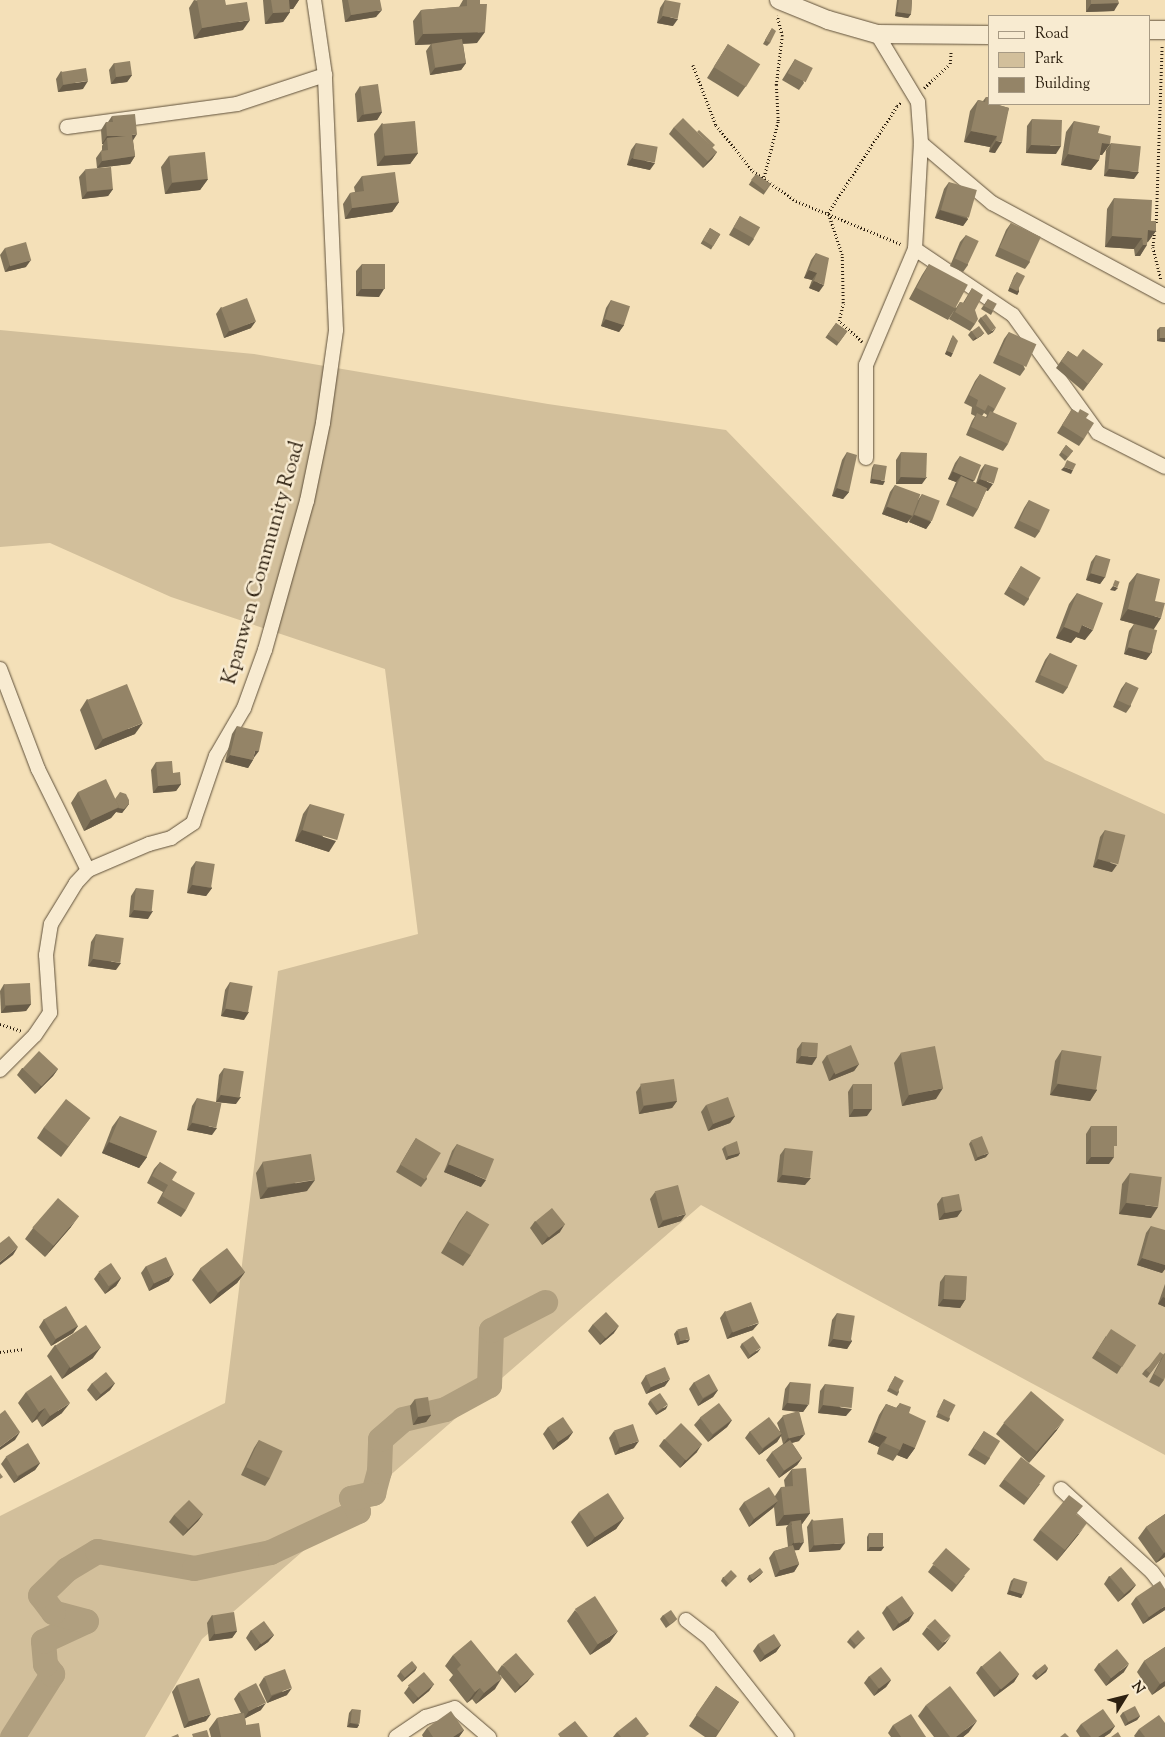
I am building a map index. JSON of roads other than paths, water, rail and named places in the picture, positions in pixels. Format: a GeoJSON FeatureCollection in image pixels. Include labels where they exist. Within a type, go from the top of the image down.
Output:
{"type":"FeatureCollection","features":[{"type":"Feature","properties":{"kind":"street","name":"Kpanwen Community Road"},"geometry":{"type":"LineString","coordinates":[[0,1070],[35,1035],[50,1013],[46,956],[52,924],[76,883],[88,870],[149,844],[171,838],[193,823],[216,756],[244,708],[265,650],[307,501],[323,423],[336,330],[325,75],[314,0]]}},
{"type":"Feature","properties":{"kind":"street"},"geometry":{"type":"LineString","coordinates":[[777,4],[877,34],[988,35]]}},
{"type":"Feature","properties":{"kind":"street"},"geometry":{"type":"LineString","coordinates":[[866,458],[866,365],[914,249],[921,144],[918,102],[877,34]]}},
{"type":"Feature","properties":{"kind":"street"},"geometry":{"type":"LineString","coordinates":[[66,127],[237,104],[325,75]]}},
{"type":"Feature","properties":{"kind":"street"},"geometry":{"type":"LineString","coordinates":[[921,144],[992,203],[1164,295]]}},
{"type":"Feature","properties":{"kind":"street"},"geometry":{"type":"LineString","coordinates":[[914,249],[1013,315],[1098,433],[1165,467]]}},
{"type":"Feature","properties":{"kind":"street"},"geometry":{"type":"LineString","coordinates":[[0,669],[38,769],[88,870]]}},
{"type":"Feature","properties":{"kind":"street"},"geometry":{"type":"LineString","coordinates":[[1061,1489],[1152,1572],[1165,1589]]}},
{"type":"Feature","properties":{"kind":"street"},"geometry":{"type":"LineString","coordinates":[[686,1620],[709,1638],[788,1737]]}},
{"type":"Feature","properties":{"kind":"street"},"geometry":{"type":"LineString","coordinates":[[396,1737],[426,1717],[455,1708],[489,1737]]}},
{"type":"Feature","properties":{"kind":"waterway"},"geometry":{"type":"LineString","coordinates":[[12,1737],[52,1674],[45,1664],[43,1641],[86,1621],[53,1612],[40,1595],[67,1569],[97,1551],[194,1568],[270,1552],[358,1511],[351,1498],[373,1493],[379,1471],[380,1439],[403,1419],[445,1409],[489,1385],[491,1330],[545,1302]]}}]}
